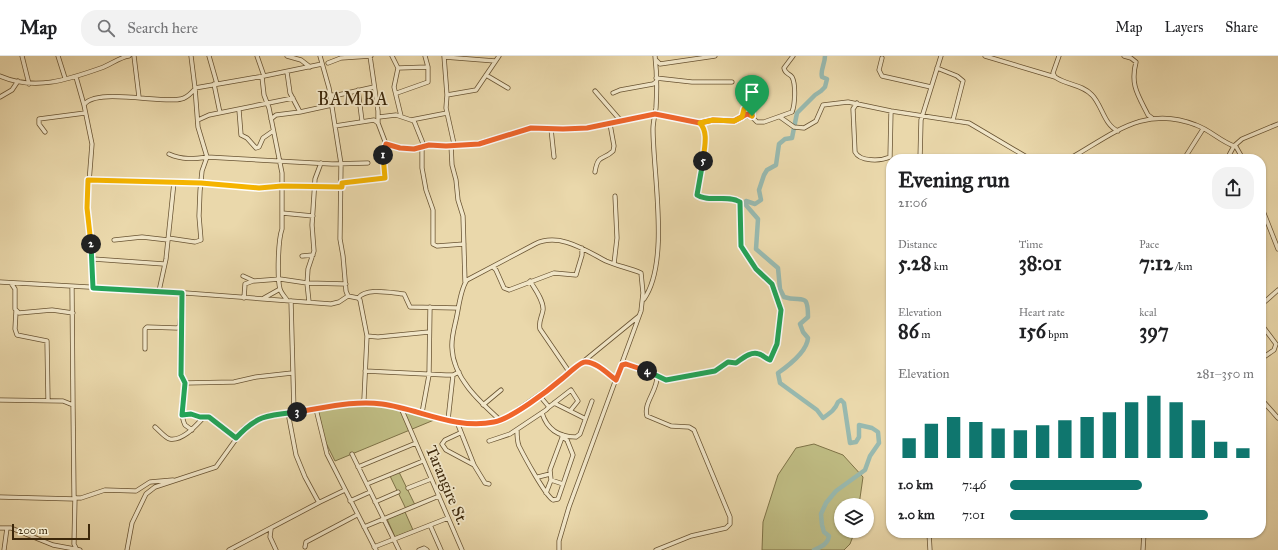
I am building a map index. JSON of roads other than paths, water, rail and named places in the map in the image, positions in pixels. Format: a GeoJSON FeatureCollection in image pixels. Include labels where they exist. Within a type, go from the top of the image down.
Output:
{"type":"FeatureCollection","features":[{"type":"Feature","properties":{"kind":"street"},"geometry":{"type":"LineString","coordinates":[[22,56],[29,84]]}},
{"type":"Feature","properties":{"kind":"street"},"geometry":{"type":"LineString","coordinates":[[58,56],[65,78]]}},
{"type":"Feature","properties":{"kind":"street"},"geometry":{"type":"LineString","coordinates":[[0,76],[29,84],[42,84],[65,78],[76,77],[129,56]]}},
{"type":"Feature","properties":{"kind":"street"},"geometry":{"type":"LineString","coordinates":[[134,56],[139,97]]}},
{"type":"Feature","properties":{"kind":"street"},"geometry":{"type":"LineString","coordinates":[[114,240],[142,238],[195,242],[201,240],[199,216],[201,183],[204,163],[207,157],[198,127],[191,56]]}},
{"type":"Feature","properties":{"kind":"street"},"geometry":{"type":"LineString","coordinates":[[209,56],[220,113]]}},
{"type":"Feature","properties":{"kind":"street"},"geometry":{"type":"LineString","coordinates":[[257,56],[263,76],[264,95],[280,161],[282,186],[282,213],[279,253],[280,289],[289,300],[292,373],[293,412],[289,418],[296,455],[305,477],[320,502]]}},
{"type":"Feature","properties":{"kind":"street"},"geometry":{"type":"LineString","coordinates":[[287,56],[301,60],[310,67]]}},
{"type":"Feature","properties":{"kind":"street"},"geometry":{"type":"LineString","coordinates":[[320,56],[332,105],[341,164],[342,185],[340,239],[348,296]]}},
{"type":"Feature","properties":{"kind":"street"},"geometry":{"type":"LineString","coordinates":[[89,182],[174,182],[259,188],[342,185],[385,178],[382,160],[386,144],[378,123],[379,118],[370,56],[335,58],[328,63]]}},
{"type":"Feature","properties":{"kind":"street"},"geometry":{"type":"LineString","coordinates":[[392,56],[398,68],[394,88],[397,93],[401,116]]}},
{"type":"Feature","properties":{"kind":"street"},"geometry":{"type":"LineString","coordinates":[[397,93],[428,82],[428,67],[425,56]]}},
{"type":"Feature","properties":{"kind":"street"},"geometry":{"type":"LineString","coordinates":[[495,61],[444,56],[447,113],[452,144],[452,165],[456,180],[458,200],[463,216],[464,244],[465,282],[458,308],[452,346],[459,372],[473,394],[500,420]]}},
{"type":"Feature","properties":{"kind":"street"},"geometry":{"type":"LineString","coordinates":[[447,95],[476,90],[499,56]]}},
{"type":"Feature","properties":{"kind":"street"},"geometry":{"type":"LineString","coordinates":[[655,58],[660,64],[698,57],[715,56]]}},
{"type":"Feature","properties":{"kind":"street"},"geometry":{"type":"LineString","coordinates":[[386,144],[400,148],[452,144],[479,144],[531,128],[587,128],[655,114],[700,123],[713,120],[734,121],[747,114],[752,116],[758,122],[780,117],[792,112],[796,105],[793,81],[792,78],[785,72],[784,68],[793,56]]}},
{"type":"Feature","properties":{"kind":"street"},"geometry":{"type":"LineString","coordinates":[[920,154],[920,129],[922,116],[941,56]]}},
{"type":"Feature","properties":{"kind":"street"},"geometry":{"type":"LineString","coordinates":[[985,56],[1055,77],[1079,86],[1091,93],[1110,124],[1118,131]]}},
{"type":"Feature","properties":{"kind":"street"},"geometry":{"type":"LineString","coordinates":[[1055,77],[1053,73],[1059,56]]}},
{"type":"Feature","properties":{"kind":"street"},"geometry":{"type":"LineString","coordinates":[[1124,56],[1131,58],[1136,62],[1133,76],[1134,85],[1148,115],[1152,118]]}},
{"type":"Feature","properties":{"kind":"street"},"geometry":{"type":"LineString","coordinates":[[559,550],[559,541],[569,507],[616,380],[624,365],[624,360],[643,301],[650,289],[657,260],[658,215],[653,131],[657,80],[655,58]]}},
{"type":"Feature","properties":{"kind":"street"},"geometry":{"type":"LineString","coordinates":[[882,58],[879,70],[882,76],[931,87]]}},
{"type":"Feature","properties":{"kind":"street"},"geometry":{"type":"LineString","coordinates":[[84,105],[88,100],[98,98],[139,97],[179,100],[188,96],[194,89],[322,64]]}},
{"type":"Feature","properties":{"kind":"street"},"geometry":{"type":"LineString","coordinates":[[398,68],[428,67]]}},
{"type":"Feature","properties":{"kind":"street"},"geometry":{"type":"LineString","coordinates":[[937,68],[957,76],[962,81],[953,120]]}},
{"type":"Feature","properties":{"kind":"street"},"geometry":{"type":"LineString","coordinates":[[287,72],[290,93],[300,112]]}},
{"type":"Feature","properties":{"kind":"street"},"geometry":{"type":"LineString","coordinates":[[486,75],[508,88]]}},
{"type":"Feature","properties":{"kind":"street"},"geometry":{"type":"LineString","coordinates":[[76,77],[84,105],[92,144],[87,208],[93,259],[93,288]]}},
{"type":"Feature","properties":{"kind":"street"},"geometry":{"type":"LineString","coordinates":[[614,93],[620,90],[653,84],[657,80],[732,82]]}},
{"type":"Feature","properties":{"kind":"street"},"geometry":{"type":"LineString","coordinates":[[0,97],[12,90],[18,81]]}},
{"type":"Feature","properties":{"kind":"street"},"geometry":{"type":"LineString","coordinates":[[330,95],[338,95],[374,87]]}},
{"type":"Feature","properties":{"kind":"street"},"geometry":{"type":"LineString","coordinates":[[358,90],[362,121]]}},
{"type":"Feature","properties":{"kind":"street"},"geometry":{"type":"LineString","coordinates":[[595,91],[622,121]]}},
{"type":"Feature","properties":{"kind":"street"},"geometry":{"type":"LineString","coordinates":[[198,120],[220,113],[293,98]]}},
{"type":"Feature","properties":{"kind":"street"},"geometry":{"type":"LineString","coordinates":[[780,117],[794,127],[800,128],[816,121],[824,105],[848,102],[857,103],[891,111],[969,123],[1022,154]]}},
{"type":"Feature","properties":{"kind":"street"},"geometry":{"type":"LineString","coordinates":[[857,103],[853,108],[855,152],[858,157],[862,158],[876,159],[886,158]]}},
{"type":"Feature","properties":{"kind":"street"},"geometry":{"type":"LineString","coordinates":[[271,120],[272,117],[276,115],[300,112],[332,105]]}},
{"type":"Feature","properties":{"kind":"street"},"geometry":{"type":"LineString","coordinates":[[742,117],[744,109],[749,106],[752,109],[752,116]]}},
{"type":"Feature","properties":{"kind":"street"},"geometry":{"type":"LineString","coordinates":[[239,110],[241,135],[247,138],[256,148],[260,147],[263,138],[273,131]]}},
{"type":"Feature","properties":{"kind":"street"},"geometry":{"type":"LineString","coordinates":[[890,154],[891,111]]}},
{"type":"Feature","properties":{"kind":"street"},"geometry":{"type":"LineString","coordinates":[[45,132],[39,124],[39,119],[85,112]]}},
{"type":"Feature","properties":{"kind":"street"},"geometry":{"type":"LineString","coordinates":[[410,120],[447,113]]}},
{"type":"Feature","properties":{"kind":"street"},"geometry":{"type":"LineString","coordinates":[[379,118],[396,115],[414,121],[423,147],[422,168],[426,190],[433,210],[433,244],[437,246],[464,244]]}},
{"type":"Feature","properties":{"kind":"street"},"geometry":{"type":"LineString","coordinates":[[1078,154],[1140,120],[1152,118],[1183,120],[1234,145],[1240,154]]}},
{"type":"Feature","properties":{"kind":"street"},"geometry":{"type":"LineString","coordinates":[[335,126],[372,119],[378,123]]}},
{"type":"Feature","properties":{"kind":"street"},"geometry":{"type":"LineString","coordinates":[[624,365],[649,372],[666,380],[715,371],[728,362],[736,363],[741,358],[754,354],[758,354],[770,360],[777,344],[781,310],[772,284],[756,269],[741,246],[740,202],[735,200],[705,198],[697,195],[702,173],[706,134],[704,127],[700,123]]}},
{"type":"Feature","properties":{"kind":"street"},"geometry":{"type":"LineString","coordinates":[[595,172],[597,162],[601,157],[613,151],[614,146],[610,124]]}},
{"type":"Feature","properties":{"kind":"street"},"geometry":{"type":"LineString","coordinates":[[1230,154],[1234,145],[1242,139],[1278,124]]}},
{"type":"Feature","properties":{"kind":"street"},"geometry":{"type":"LineString","coordinates":[[551,129],[554,157]]}},
{"type":"Feature","properties":{"kind":"street"},"geometry":{"type":"LineString","coordinates":[[1187,154],[1204,129]]}},
{"type":"Feature","properties":{"kind":"street"},"geometry":{"type":"LineString","coordinates":[[169,154],[182,159],[207,157],[341,164],[368,163]]}},
{"type":"Feature","properties":{"kind":"street"},"geometry":{"type":"LineString","coordinates":[[309,302],[307,283],[308,269],[313,256],[313,216],[316,187],[315,179],[321,163]]}},
{"type":"Feature","properties":{"kind":"street"},"geometry":{"type":"LineString","coordinates":[[159,291],[168,239],[174,182]]}},
{"type":"Feature","properties":{"kind":"street"},"geometry":{"type":"LineString","coordinates":[[614,264],[617,238],[615,196]]}},
{"type":"Feature","properties":{"kind":"street"},"geometry":{"type":"LineString","coordinates":[[282,213],[313,216]]}},
{"type":"Feature","properties":{"kind":"street"},"geometry":{"type":"LineString","coordinates":[[1266,219],[1278,249]]}},
{"type":"Feature","properties":{"kind":"street"},"geometry":{"type":"LineString","coordinates":[[465,282],[540,241],[561,241],[582,248],[614,264],[636,271],[641,281],[643,301]]}},
{"type":"Feature","properties":{"kind":"street"},"geometry":{"type":"LineString","coordinates":[[493,267],[496,270],[505,290],[554,273],[576,275],[582,255],[582,248]]}},
{"type":"Feature","properties":{"kind":"street"},"geometry":{"type":"LineString","coordinates":[[302,256],[313,256]]}},
{"type":"Feature","properties":{"kind":"street"},"geometry":{"type":"LineString","coordinates":[[93,259],[164,264]]}},
{"type":"Feature","properties":{"kind":"street"},"geometry":{"type":"LineString","coordinates":[[243,276],[254,281]]}},
{"type":"Feature","properties":{"kind":"street"},"geometry":{"type":"LineString","coordinates":[[244,298],[245,284],[254,281],[280,279],[307,283],[346,284]]}},
{"type":"Feature","properties":{"kind":"street"},"geometry":{"type":"LineString","coordinates":[[530,281],[542,305],[543,312],[539,324],[540,329],[570,373]]}},
{"type":"Feature","properties":{"kind":"street"},"geometry":{"type":"LineString","coordinates":[[0,282],[159,291],[309,302],[335,303],[348,296],[358,298]]}},
{"type":"Feature","properties":{"kind":"street"},"geometry":{"type":"LineString","coordinates":[[11,283],[15,288]]}},
{"type":"Feature","properties":{"kind":"street"},"geometry":{"type":"LineString","coordinates":[[18,283],[15,288],[15,329],[17,335],[47,341],[48,400]]}},
{"type":"Feature","properties":{"kind":"street"},"geometry":{"type":"LineString","coordinates":[[72,287],[75,498],[74,544],[77,550]]}},
{"type":"Feature","properties":{"kind":"street"},"geometry":{"type":"LineString","coordinates":[[261,299],[280,289]]}},
{"type":"Feature","properties":{"kind":"street"},"geometry":{"type":"LineString","coordinates":[[1266,301],[1278,290]]}},
{"type":"Feature","properties":{"kind":"street"},"geometry":{"type":"LineString","coordinates":[[358,298],[360,295],[372,292],[404,294],[410,307],[458,308]]}},
{"type":"Feature","properties":{"kind":"street"},"geometry":{"type":"LineString","coordinates":[[182,293],[180,326],[182,332],[181,375],[185,383],[182,415],[184,425],[192,430]]}},
{"type":"Feature","properties":{"kind":"street"},"geometry":{"type":"LineString","coordinates":[[358,298],[364,315],[367,336],[364,399],[362,403]]}},
{"type":"Feature","properties":{"kind":"street"},"geometry":{"type":"LineString","coordinates":[[422,413],[429,375],[430,307]]}},
{"type":"Feature","properties":{"kind":"street"},"geometry":{"type":"LineString","coordinates":[[16,311],[23,313],[52,310],[73,313]]}},
{"type":"Feature","properties":{"kind":"street"},"geometry":{"type":"LineString","coordinates":[[127,550],[132,523],[146,494],[155,487],[216,467],[244,428],[262,417],[362,403],[383,404],[457,422],[479,424],[500,420],[570,373],[639,316]]}},
{"type":"Feature","properties":{"kind":"street"},"geometry":{"type":"LineString","coordinates":[[145,349],[145,329],[147,327],[176,328],[180,326]]}},
{"type":"Feature","properties":{"kind":"street"},"geometry":{"type":"LineString","coordinates":[[1266,331],[1277,345],[1274,350],[1266,356]]}},
{"type":"Feature","properties":{"kind":"street"},"geometry":{"type":"LineString","coordinates":[[367,336],[378,337],[429,332]]}},
{"type":"Feature","properties":{"kind":"street"},"geometry":{"type":"LineString","coordinates":[[582,363],[587,362],[594,365],[616,380]]}},
{"type":"Feature","properties":{"kind":"street"},"geometry":{"type":"LineString","coordinates":[[365,371],[429,375],[453,375],[459,372]]}},
{"type":"Feature","properties":{"kind":"street"},"geometry":{"type":"LineString","coordinates":[[185,383],[234,382],[256,377],[292,373]]}},
{"type":"Feature","properties":{"kind":"street"},"geometry":{"type":"LineString","coordinates":[[448,420],[453,375]]}},
{"type":"Feature","properties":{"kind":"street"},"geometry":{"type":"LineString","coordinates":[[656,550],[691,536],[726,528],[731,521],[694,430],[689,427],[671,426],[647,416],[646,410],[656,384],[657,376]]}},
{"type":"Feature","properties":{"kind":"street"},"geometry":{"type":"LineString","coordinates":[[483,404],[501,390]]}},
{"type":"Feature","properties":{"kind":"street"},"geometry":{"type":"LineString","coordinates":[[489,440],[501,438],[517,430],[573,391],[578,401],[570,411]]}},
{"type":"Feature","properties":{"kind":"street"},"geometry":{"type":"LineString","coordinates":[[539,395],[549,407]]}},
{"type":"Feature","properties":{"kind":"street"},"geometry":{"type":"LineString","coordinates":[[0,400],[68,401],[73,405]]}},
{"type":"Feature","properties":{"kind":"street"},"geometry":{"type":"LineString","coordinates":[[562,436],[578,436],[592,401]]}},
{"type":"Feature","properties":{"kind":"street"},"geometry":{"type":"LineString","coordinates":[[554,403],[584,418]]}},
{"type":"Feature","properties":{"kind":"street"},"geometry":{"type":"LineString","coordinates":[[1266,404],[1276,413],[1278,418]]}},
{"type":"Feature","properties":{"kind":"street","name":"Tarangire St."},"geometry":{"type":"LineString","coordinates":[[401,408],[462,550]]}},
{"type":"Feature","properties":{"kind":"street"},"geometry":{"type":"LineString","coordinates":[[316,409],[326,451],[375,549],[394,539],[448,518]]}},
{"type":"Feature","properties":{"kind":"street"},"geometry":{"type":"LineString","coordinates":[[517,430],[520,446],[546,493],[550,498],[556,500],[573,455],[567,440],[554,431],[545,421],[542,413]]}},
{"type":"Feature","properties":{"kind":"street"},"geometry":{"type":"LineString","coordinates":[[182,415],[191,414],[200,417],[209,417],[236,438]]}},
{"type":"Feature","properties":{"kind":"street"},"geometry":{"type":"LineString","coordinates":[[155,427],[170,439],[184,435],[192,430],[205,416]]}},
{"type":"Feature","properties":{"kind":"street"},"geometry":{"type":"LineString","coordinates":[[536,418],[545,421]]}},
{"type":"Feature","properties":{"kind":"street"},"geometry":{"type":"LineString","coordinates":[[457,422],[460,433],[474,465],[485,483],[489,484]]}},
{"type":"Feature","properties":{"kind":"street"},"geometry":{"type":"LineString","coordinates":[[460,433],[445,440],[442,444],[446,450],[474,465]]}},
{"type":"Feature","properties":{"kind":"street"},"geometry":{"type":"LineString","coordinates":[[546,493],[551,480],[550,474],[562,436]]}},
{"type":"Feature","properties":{"kind":"street"},"geometry":{"type":"LineString","coordinates":[[358,467],[416,444]]}},
{"type":"Feature","properties":{"kind":"street"},"geometry":{"type":"LineString","coordinates":[[352,454],[399,550]]}},
{"type":"Feature","properties":{"kind":"street"},"geometry":{"type":"LineString","coordinates":[[366,484],[424,461]]}},
{"type":"Feature","properties":{"kind":"street"},"geometry":{"type":"LineString","coordinates":[[538,477],[550,474]]}},
{"type":"Feature","properties":{"kind":"street"},"geometry":{"type":"LineString","coordinates":[[408,488],[431,479]]}},
{"type":"Feature","properties":{"kind":"street"},"geometry":{"type":"LineString","coordinates":[[0,497],[81,498],[105,490],[136,491],[150,482],[175,480]]}},
{"type":"Feature","properties":{"kind":"street"},"geometry":{"type":"LineString","coordinates":[[551,480],[563,484]]}},
{"type":"Feature","properties":{"kind":"street"},"geometry":{"type":"LineString","coordinates":[[229,550],[345,490]]}},
{"type":"Feature","properties":{"kind":"street"},"geometry":{"type":"LineString","coordinates":[[350,501],[370,492]]}},
{"type":"Feature","properties":{"kind":"street"},"geometry":{"type":"LineString","coordinates":[[375,502],[398,492]]}},
{"type":"Feature","properties":{"kind":"street"},"geometry":{"type":"LineString","coordinates":[[364,527],[439,496]]}},
{"type":"Feature","properties":{"kind":"street"},"geometry":{"type":"LineString","coordinates":[[304,547],[306,542],[357,515]]}},
{"type":"Feature","properties":{"kind":"street"},"geometry":{"type":"LineString","coordinates":[[430,525],[441,550]]}},
{"type":"Feature","properties":{"kind":"street"},"geometry":{"type":"LineString","coordinates":[[4,550],[3,528],[19,531],[53,545],[80,550]]}},
{"type":"Feature","properties":{"kind":"street"},"geometry":{"type":"LineString","coordinates":[[270,529],[270,537],[276,550]]}},
{"type":"Feature","properties":{"kind":"street"},"geometry":{"type":"LineString","coordinates":[[929,538],[930,550]]}},
{"type":"Feature","properties":{"kind":"street"},"geometry":{"type":"LineString","coordinates":[[1143,550],[1144,538]]}},
{"type":"Feature","properties":{"kind":"street"},"geometry":{"type":"LineString","coordinates":[[419,550],[424,548],[427,550]]}},
{"type":"Feature","properties":{"kind":"waterway"},"geometry":{"type":"LineString","coordinates":[[814,550],[824,545],[829,536],[824,532],[822,525],[821,514],[826,503],[836,491],[865,470],[870,456],[879,443],[878,432],[872,428],[859,425],[859,437],[856,442],[850,443],[844,403],[841,400],[832,411],[823,418],[817,410],[780,383],[778,373],[787,367],[801,353],[807,343],[808,338],[803,332],[800,324],[808,317],[808,309],[805,301],[784,297],[780,289],[778,268],[756,249],[758,219],[745,204],[746,201],[755,204],[761,200],[759,190],[767,170],[776,165],[779,144],[785,139],[792,138],[797,113],[825,87],[827,79],[822,77],[825,56]]}},
{"type":"Feature","properties":{"kind":"district","name":"BAMBA"},"geometry":{"type":"Point","coordinates":[353,99]}}]}
